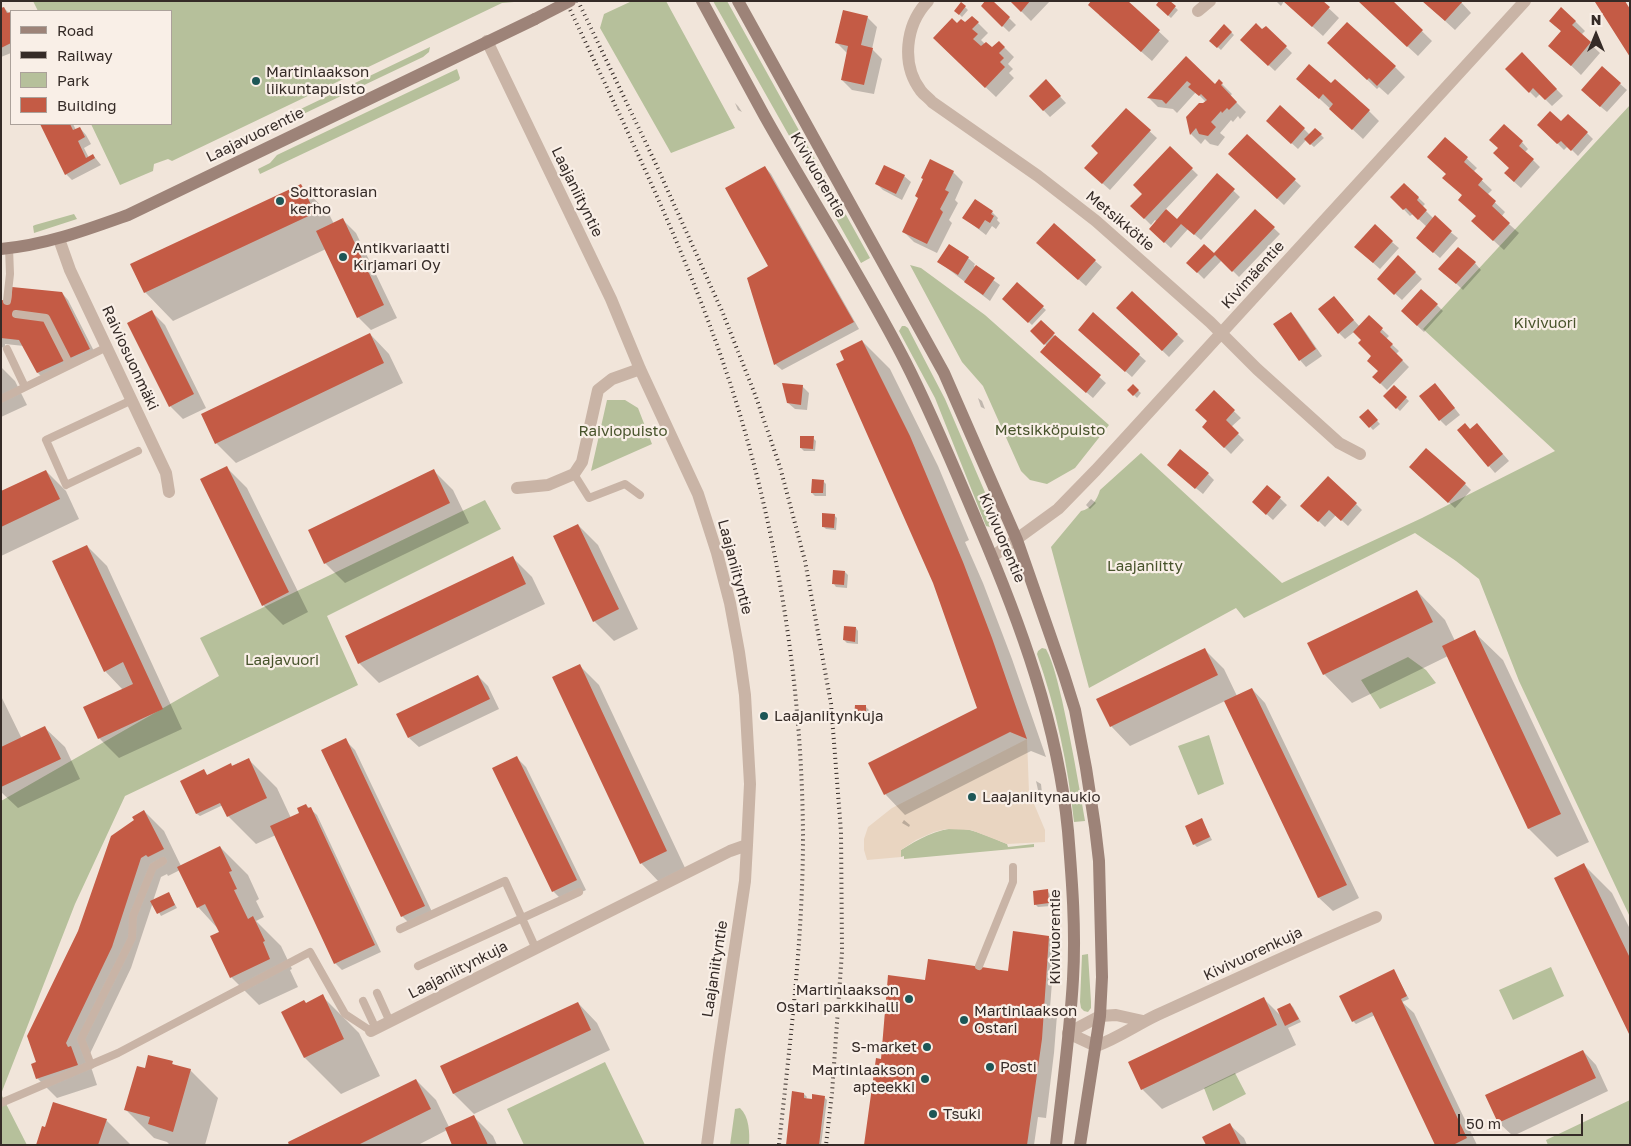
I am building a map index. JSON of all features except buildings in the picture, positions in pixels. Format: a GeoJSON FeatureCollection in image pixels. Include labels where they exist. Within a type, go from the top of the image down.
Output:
{"type":"FeatureCollection","features":[{"type":"Feature","properties":{"kind":"street","name":"Laajavuorentie"},"geometry":{"type":"LineString","coordinates":[[5,249],[59,239],[96,227],[147,206],[570,1]]}},
{"type":"Feature","properties":{"kind":"street","name":"Kivivuorentie"},"geometry":{"type":"LineString","coordinates":[[702,1],[764,114],[814,198],[906,362],[1008,594],[1047,713],[1068,829],[1073,932],[1073,976],[1056,1145]]}},
{"type":"Feature","properties":{"kind":"street","name":"Kivivuorentie"},"geometry":{"type":"LineString","coordinates":[[738,1],[944,373],[1017,540],[1075,710],[1086,768],[1099,861],[1102,977],[1100,1016],[1080,1145]]}},
{"type":"Feature","properties":{"kind":"street","name":"Metsikkötie"},"geometry":{"type":"LineString","coordinates":[[928,1],[916,19],[908,47],[908,64],[921,91],[932,102],[1038,176],[1096,221],[1210,322],[1339,443],[1360,454]]}},
{"type":"Feature","properties":{"kind":"street"},"geometry":{"type":"LineString","coordinates":[[1198,11],[1210,1]]}},
{"type":"Feature","properties":{"kind":"street","name":"Kivimäentie"},"geometry":{"type":"LineString","coordinates":[[992,557],[1058,509],[1077,490],[1522,2]]}},
{"type":"Feature","properties":{"kind":"street","name":"Laajaniityntie"},"geometry":{"type":"LineString","coordinates":[[487,41],[611,299],[640,369],[698,494],[717,553],[730,603],[745,695],[750,784],[748,845],[745,881],[707,1145]]}},
{"type":"Feature","properties":{"kind":"street","name":"Raiviosuonmäki"},"geometry":{"type":"LineString","coordinates":[[59,239],[70,270],[166,473],[169,492]]}},
{"type":"Feature","properties":{"kind":"street"},"geometry":{"type":"LineString","coordinates":[[517,488],[548,485],[574,474],[582,462],[598,390],[612,379],[640,369]]}},
{"type":"Feature","properties":{"kind":"street","name":"Laajaniitynkuja"},"geometry":{"type":"LineString","coordinates":[[374,1030],[721,856],[748,845]]}},
{"type":"Feature","properties":{"kind":"street","name":"Kivivuorenkuja"},"geometry":{"type":"LineString","coordinates":[[1096,1046],[1112,1040],[1144,1021],[1278,959],[1376,917]]}},
{"type":"Feature","properties":{"kind":"street"},"geometry":{"type":"LineString","coordinates":[[1068,1033],[1100,1016],[1116,1015],[1144,1021]]}},
{"type":"Feature","properties":{"kind":"street"},"geometry":{"type":"LineString","coordinates":[[1068,1033],[1096,1046]]}},
{"type":"Feature","properties":{"kind":"lane"},"geometry":{"type":"LineString","coordinates":[[5,249],[10,274],[7,301]]}},
{"type":"Feature","properties":{"kind":"lane"},"geometry":{"type":"LineString","coordinates":[[16,314],[46,318],[70,365]]}},
{"type":"Feature","properties":{"kind":"lane"},"geometry":{"type":"LineString","coordinates":[[1,399],[107,347]]}},
{"type":"Feature","properties":{"kind":"lane"},"geometry":{"type":"LineString","coordinates":[[7,349],[25,387]]}},
{"type":"Feature","properties":{"kind":"lane"},"geometry":{"type":"LineString","coordinates":[[132,400],[46,440],[66,484],[138,451]]}},
{"type":"Feature","properties":{"kind":"lane"},"geometry":{"type":"LineString","coordinates":[[574,474],[590,498],[625,484],[640,495]]}},
{"type":"Feature","properties":{"kind":"lane"},"geometry":{"type":"LineString","coordinates":[[91,1065],[81,1040],[132,938],[133,916],[154,867],[163,861]]}},
{"type":"Feature","properties":{"kind":"lane"},"geometry":{"type":"LineString","coordinates":[[979,966],[1013,882],[1013,868]]}},
{"type":"Feature","properties":{"kind":"lane"},"geometry":{"type":"LineString","coordinates":[[400,929],[505,881],[536,949]]}},
{"type":"Feature","properties":{"kind":"lane"},"geometry":{"type":"LineString","coordinates":[[418,966],[579,892]]}},
{"type":"Feature","properties":{"kind":"lane"},"geometry":{"type":"LineString","coordinates":[[1,1103],[118,1053],[310,952],[345,1014],[374,1030]]}},
{"type":"Feature","properties":{"kind":"lane"},"geometry":{"type":"LineString","coordinates":[[377,993],[390,1022]]}},
{"type":"Feature","properties":{"kind":"lane"},"geometry":{"type":"LineString","coordinates":[[363,1001],[374,1030]]}},
{"type":"Feature","properties":{"kind":"green space","name":"Martinlaakson liikuntapuisto"},"geometry":{"type":"Polygon","coordinates":[[[33,1],[526,1],[502,3],[172,161],[168,159],[154,164],[153,171],[120,185],[91,125],[172,125],[172,10],[38,10],[33,1]]]}},
{"type":"Feature","properties":{"kind":"green space"},"geometry":{"type":"Polygon","coordinates":[[[632,1],[666,1],[735,128],[671,153],[600,28],[604,14],[632,1]]]}},
{"type":"Feature","properties":{"kind":"green space"},"geometry":{"type":"Polygon","coordinates":[[[713,1],[727,1],[870,258],[861,263],[713,1]]]}},
{"type":"Feature","properties":{"kind":"green space"},"geometry":{"type":"Polygon","coordinates":[[[430,47],[429,52],[423,57],[234,147],[234,141],[430,47]]]}},
{"type":"Feature","properties":{"kind":"green space"},"geometry":{"type":"Polygon","coordinates":[[[457,69],[459,80],[260,174],[258,169],[270,163],[277,155],[457,69]]]}},
{"type":"Feature","properties":{"kind":"green space","name":"Kivivuori"},"geometry":{"type":"Polygon","coordinates":[[[1630,105],[1630,917],[1519,681],[1479,579],[1415,533],[1244,618],[1236,608],[1089,688],[1051,547],[1081,511],[1093,503],[1100,490],[1141,453],[1282,583],[1422,518],[1555,451],[1423,329],[1630,105]]]}},
{"type":"Feature","properties":{"kind":"green space"},"geometry":{"type":"Polygon","coordinates":[[[74,214],[77,219],[34,233],[33,226],[35,225],[74,214]]]}},
{"type":"Feature","properties":{"kind":"green space","name":"Metsikköpuisto"},"geometry":{"type":"Polygon","coordinates":[[[910,265],[921,268],[985,315],[1109,425],[1075,468],[1047,484],[1030,480],[1021,471],[983,386],[962,362],[910,265]]]}},
{"type":"Feature","properties":{"kind":"green space"},"geometry":{"type":"Polygon","coordinates":[[[902,326],[908,328],[945,399],[996,518],[997,526],[994,528],[986,526],[935,398],[899,331],[902,326]]]}},
{"type":"Feature","properties":{"kind":"green space","name":"Raiviopuisto"},"geometry":{"type":"Polygon","coordinates":[[[607,400],[625,400],[638,408],[652,444],[591,471],[607,400]]]}},
{"type":"Feature","properties":{"kind":"green space","name":"Laajavuori"},"geometry":{"type":"Polygon","coordinates":[[[485,500],[501,529],[327,616],[358,685],[125,796],[75,904],[1,1094],[1,801],[219,676],[200,638],[485,500]]]}},
{"type":"Feature","properties":{"kind":"green space"},"geometry":{"type":"Polygon","coordinates":[[[1042,648],[1046,649],[1049,655],[1059,687],[1085,821],[1074,822],[1060,737],[1050,695],[1037,654],[1042,648]]]}},
{"type":"Feature","properties":{"kind":"green space"},"geometry":{"type":"Polygon","coordinates":[[[1408,657],[1426,670],[1436,683],[1380,709],[1361,680],[1408,657]]]}},
{"type":"Feature","properties":{"kind":"green space"},"geometry":{"type":"Polygon","coordinates":[[[1209,735],[1224,784],[1198,795],[1178,746],[1209,735]]]}},
{"type":"Feature","properties":{"kind":"green space"},"geometry":{"type":"Polygon","coordinates":[[[958,828],[989,836],[1007,844],[1008,847],[1034,844],[1034,847],[904,859],[904,856],[901,857],[901,850],[921,838],[942,830],[958,828]]]}},
{"type":"Feature","properties":{"kind":"green space"},"geometry":{"type":"Polygon","coordinates":[[[1088,954],[1091,1008],[1088,1012],[1081,1008],[1080,1002],[1082,955],[1088,954]]]}},
{"type":"Feature","properties":{"kind":"green space"},"geometry":{"type":"Polygon","coordinates":[[[1551,967],[1564,996],[1513,1020],[1499,990],[1551,967]]]}},
{"type":"Feature","properties":{"kind":"green space"},"geometry":{"type":"Polygon","coordinates":[[[605,1062],[645,1145],[524,1145],[507,1109],[605,1062]]]}},
{"type":"Feature","properties":{"kind":"green space"},"geometry":{"type":"Polygon","coordinates":[[[1235,1073],[1246,1094],[1213,1111],[1204,1088],[1235,1073]]]}},
{"type":"Feature","properties":{"kind":"green space"},"geometry":{"type":"Polygon","coordinates":[[[1,1094],[27,1145],[1,1145],[1,1094]]]}},
{"type":"Feature","properties":{"kind":"green space"},"geometry":{"type":"Polygon","coordinates":[[[1630,1100],[1630,1145],[1548,1145],[1546,1140],[1630,1100]]]}},
{"type":"Feature","properties":{"kind":"green space"},"geometry":{"type":"Polygon","coordinates":[[[740,1108],[747,1120],[749,1145],[730,1145],[735,1109],[740,1108]]]}},
{"type":"Feature","properties":{"kind":"shaded area","name":"Laajaniitynaukio"},"geometry":{"type":"Polygon","coordinates":[[[1027,739],[1029,792],[1045,830],[1045,842],[1007,844],[971,830],[946,829],[916,840],[901,850],[901,857],[867,860],[864,850],[864,839],[868,827],[892,808],[1027,739]]]}},
{"type":"Feature","properties":{"kind":"railway"},"geometry":{"type":"LineString","coordinates":[[566,1],[661,206],[705,311],[741,418],[755,469],[778,572],[787,625],[799,730],[803,836],[798,952],[779,1145]]}},
{"type":"Feature","properties":{"kind":"railway"},"geometry":{"type":"LineString","coordinates":[[578,1],[654,160],[722,311],[756,397],[780,467],[805,561],[831,704],[841,832],[842,952],[832,1093],[826,1145]]}},
{"type":"Feature","properties":{"kind":"place","name":"Martinlaakson liikuntapuisto"},"geometry":{"type":"Point","coordinates":[256,81]}},
{"type":"Feature","properties":{"kind":"place","name":"Soittorasian kerho"},"geometry":{"type":"Point","coordinates":[280,201]}},
{"type":"Feature","properties":{"kind":"place","name":"Antikvariaatti Kirjamari Oy"},"geometry":{"type":"Point","coordinates":[343,257]}},
{"type":"Feature","properties":{"kind":"place","name":"Laajaniitynkuja"},"geometry":{"type":"Point","coordinates":[764,716]}},
{"type":"Feature","properties":{"kind":"place","name":"Laajaniitynaukio"},"geometry":{"type":"Point","coordinates":[972,797]}},
{"type":"Feature","properties":{"kind":"place","name":"Martinlaakson Ostari parkkihalli"},"geometry":{"type":"Point","coordinates":[909,999]}},
{"type":"Feature","properties":{"kind":"place","name":"Martinlaakson Ostari"},"geometry":{"type":"Point","coordinates":[964,1020]}},
{"type":"Feature","properties":{"kind":"place","name":"S-market"},"geometry":{"type":"Point","coordinates":[927,1047]}},
{"type":"Feature","properties":{"kind":"place","name":"Posti"},"geometry":{"type":"Point","coordinates":[990,1067]}},
{"type":"Feature","properties":{"kind":"place","name":"Martinlaakson apteekki"},"geometry":{"type":"Point","coordinates":[925,1079]}},
{"type":"Feature","properties":{"kind":"place","name":"Tsuki"},"geometry":{"type":"Point","coordinates":[933,1114]}},
{"type":"Feature","properties":{"kind":"park label","name":"Laajaniitty"},"geometry":{"type":"Point","coordinates":[1145,566]}}]}
